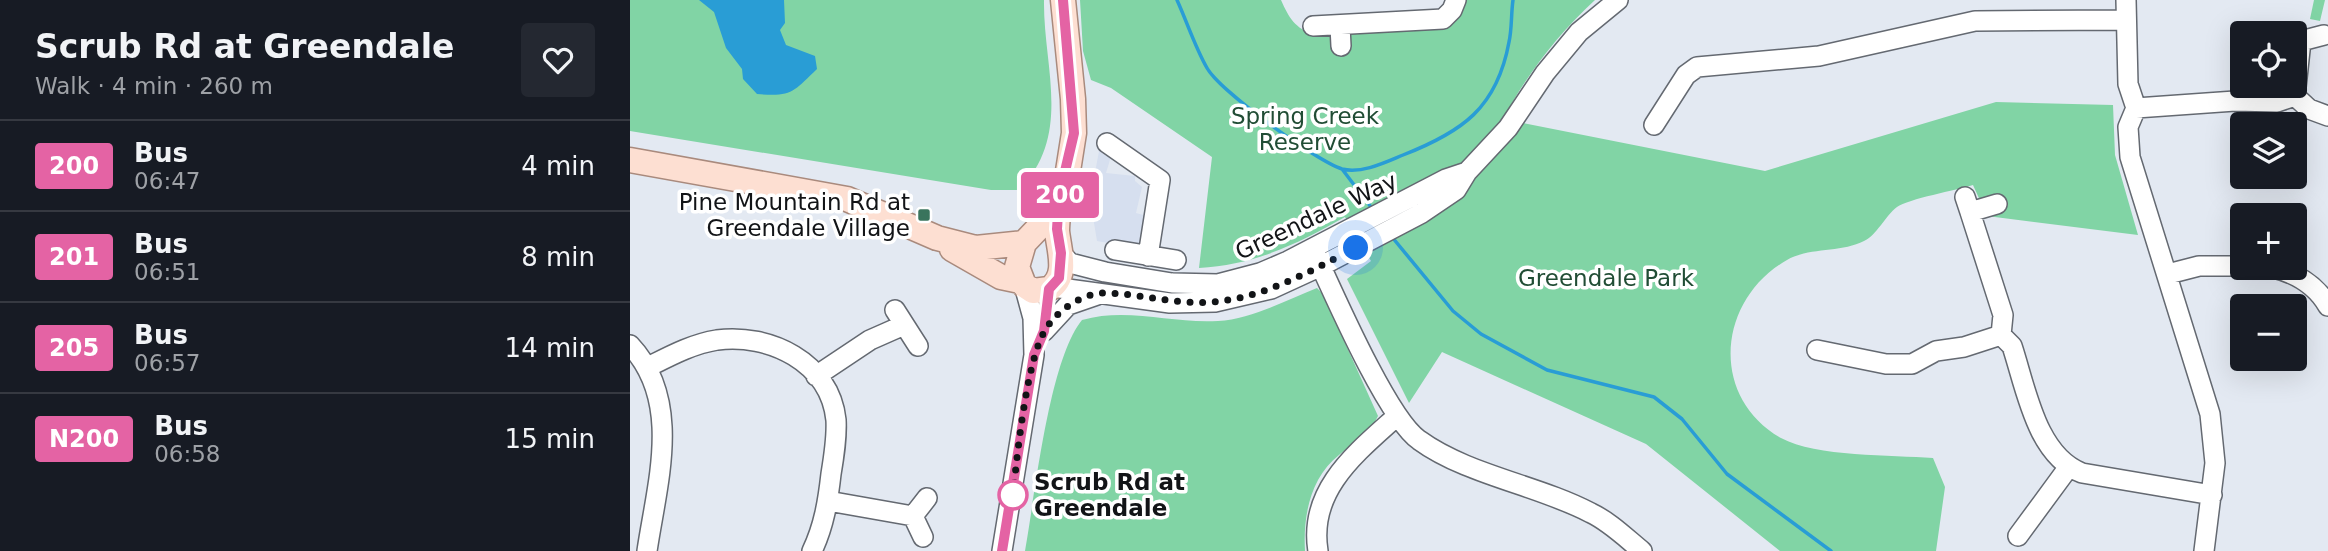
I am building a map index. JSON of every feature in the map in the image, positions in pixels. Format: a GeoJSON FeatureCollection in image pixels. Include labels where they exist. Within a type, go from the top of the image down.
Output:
{"type":"FeatureCollection","features":[{"type":"Feature","properties":{"kind":"main road"},"geometry":{"type":"LineString","coordinates":[[937,238],[956,253],[1001,277],[1022,283],[1033,290],[1051,288],[1059,278],[1059,197],[1074,133],[1063,0]]}},
{"type":"Feature","properties":{"kind":"main road"},"geometry":{"type":"LineString","coordinates":[[630,160],[847,199],[937,238],[976,248],[1027,240],[1048,233],[1060,248]]}},
{"type":"Feature","properties":{"kind":"main road"},"geometry":{"type":"LineString","coordinates":[[1022,283],[1017,267],[1027,240],[1045,221],[1059,197]]}},
{"type":"Feature","properties":{"kind":"street"},"geometry":{"type":"LineString","coordinates":[[1313,26],[1443,19],[1452,10],[1456,0]]}},
{"type":"Feature","properties":{"kind":"street","name":"Greendale Way"},"geometry":{"type":"LineString","coordinates":[[1051,288],[1105,292],[1170,303],[1215,302],[1272,289],[1317,258],[1455,190],[1467,172],[1496,142],[1579,32],[1618,0]]}},
{"type":"Feature","properties":{"kind":"street"},"geometry":{"type":"LineString","coordinates":[[1654,125],[1686,75],[1698,67],[1819,56],[1975,21],[2126,10],[2128,84],[2136,108],[2129,127],[2130,158],[2210,414],[2215,463],[2204,551]]}},
{"type":"Feature","properties":{"kind":"street"},"geometry":{"type":"LineString","coordinates":[[1340,26],[1341,46]]}},
{"type":"Feature","properties":{"kind":"street"},"geometry":{"type":"LineString","coordinates":[[2307,35],[2324,35]]}},
{"type":"Feature","properties":{"kind":"street"},"geometry":{"type":"LineString","coordinates":[[2136,108],[2235,101],[2277,103],[2290,98]]}},
{"type":"Feature","properties":{"kind":"street"},"geometry":{"type":"LineString","coordinates":[[2297,98],[2309,109],[2328,116]]}},
{"type":"Feature","properties":{"kind":"street"},"geometry":{"type":"LineString","coordinates":[[1107,143],[1160,180],[1148,256]]}},
{"type":"Feature","properties":{"kind":"street"},"geometry":{"type":"LineString","coordinates":[[1997,204],[1968,204],[2003,315],[2001,335]]}},
{"type":"Feature","properties":{"kind":"street","name":"Greendale Way"},"geometry":{"type":"LineString","coordinates":[[1060,248],[1070,263],[1105,272],[1171,283],[1218,285],[1317,258]]}},
{"type":"Feature","properties":{"kind":"street"},"geometry":{"type":"LineString","coordinates":[[1115,250],[1176,260]]}},
{"type":"Feature","properties":{"kind":"street"},"geometry":{"type":"LineString","coordinates":[[1317,258],[1397,416],[1417,439],[1441,453],[1589,512],[1642,551]]}},
{"type":"Feature","properties":{"kind":"street"},"geometry":{"type":"LineString","coordinates":[[2168,274],[2199,266],[2230,266]]}},
{"type":"Feature","properties":{"kind":"street"},"geometry":{"type":"LineString","coordinates":[[2304,280],[2328,306]]}},
{"type":"Feature","properties":{"kind":"street"},"geometry":{"type":"LineString","coordinates":[[1002,551],[1034,355],[1033,318],[1022,283]]}},
{"type":"Feature","properties":{"kind":"street"},"geometry":{"type":"LineString","coordinates":[[1034,355],[1044,331],[1051,288]]}},
{"type":"Feature","properties":{"kind":"street"},"geometry":{"type":"LineString","coordinates":[[1044,331],[1068,305],[1105,292]]}},
{"type":"Feature","properties":{"kind":"street"},"geometry":{"type":"LineString","coordinates":[[816,376],[900,317],[918,346]]}},
{"type":"Feature","properties":{"kind":"street"},"geometry":{"type":"LineString","coordinates":[[2001,335],[2012,346],[2041,433],[2068,468],[2082,473],[2212,495]]}},
{"type":"Feature","properties":{"kind":"street"},"geometry":{"type":"LineString","coordinates":[[1817,350],[1886,364],[1912,364],[1936,351],[1964,347],[2001,335]]}},
{"type":"Feature","properties":{"kind":"street"},"geometry":{"type":"LineString","coordinates":[[648,367],[716,340],[747,339],[772,342],[802,358],[816,376],[836,418],[828,501],[821,531],[812,551]]}},
{"type":"Feature","properties":{"kind":"street"},"geometry":{"type":"LineString","coordinates":[[630,345],[648,367],[659,396],[663,442],[647,551]]}},
{"type":"Feature","properties":{"kind":"street"},"geometry":{"type":"LineString","coordinates":[[1318,551],[1316,539],[1319,510],[1329,485],[1343,466],[1397,416]]}},
{"type":"Feature","properties":{"kind":"street"},"geometry":{"type":"LineString","coordinates":[[2018,536],[2068,468]]}},
{"type":"Feature","properties":{"kind":"street"},"geometry":{"type":"LineString","coordinates":[[913,516],[927,498]]}},
{"type":"Feature","properties":{"kind":"street"},"geometry":{"type":"LineString","coordinates":[[828,501],[913,516]]}},
{"type":"Feature","properties":{"kind":"street"},"geometry":{"type":"LineString","coordinates":[[913,516],[923,537]]}},
{"type":"Feature","properties":{"kind":"shaded area"},"geometry":{"type":"Polygon","coordinates":[[[1100,146],[1112,153],[1106,173],[1135,176],[1135,181],[1142,187],[1136,213],[1147,216],[1141,249],[1097,241],[1090,199],[1100,146]]]}},
{"type":"Feature","properties":{"kind":"green space"},"geometry":{"type":"Polygon","coordinates":[[[630,0],[1044,0],[1051,100],[1046,147],[1036,169],[1019,190],[991,190],[630,131],[630,0]]]}},
{"type":"Feature","properties":{"kind":"green space","name":"Greendale Park"},"geometry":{"type":"Polygon","coordinates":[[[1080,0],[1281,0],[1293,22],[1314,35],[1420,27],[1464,0],[1595,0],[1544,55],[1503,119],[1765,171],[1996,102],[2113,105],[2115,155],[2138,235],[1987,216],[1973,185],[1903,204],[1864,241],[1796,256],[1764,277],[1747,298],[1736,322],[1731,348],[1733,374],[1741,398],[1757,420],[1781,438],[1814,449],[1933,458],[1945,487],[1936,551],[1780,551],[1646,444],[1442,352],[1409,403],[1347,279],[1371,261],[1345,217],[1310,236],[1257,258],[1199,268],[1212,157],[1111,88],[1091,80],[1083,51],[1080,0]]]}},
{"type":"Feature","properties":{"kind":"green space"},"geometry":{"type":"Polygon","coordinates":[[[2314,0],[2325,0],[2320,21],[2310,19],[2314,0]]]}},
{"type":"Feature","properties":{"kind":"green space"},"geometry":{"type":"Polygon","coordinates":[[[1317,288],[1323,294],[1378,416],[1366,433],[1329,464],[1315,486],[1305,524],[1305,551],[1025,551],[1052,396],[1070,339],[1082,320],[1099,316],[1133,315],[1201,321],[1231,320],[1256,313],[1317,288]]]}},
{"type":"Feature","properties":{"kind":"water"},"geometry":{"type":"Polygon","coordinates":[[[699,0],[784,0],[785,23],[780,30],[786,45],[815,56],[817,69],[791,91],[778,95],[757,94],[743,79],[742,69],[726,48],[714,12],[699,0]]]}},
{"type":"Feature","properties":{"kind":"waterway"},"geometry":{"type":"LineString","coordinates":[[1177,0],[1203,60],[1215,79],[1291,140],[1329,163],[1350,170],[1374,166],[1424,146],[1443,137],[1474,115],[1496,84],[1503,65],[1510,37],[1513,0]]}},
{"type":"Feature","properties":{"kind":"waterway"},"geometry":{"type":"LineString","coordinates":[[1342,169],[1374,211]]}},
{"type":"Feature","properties":{"kind":"waterway"},"geometry":{"type":"LineString","coordinates":[[1392,237],[1453,311],[1481,334],[1547,370],[1654,397],[1682,419],[1727,474],[1831,551]]}},
{"type":"Feature","properties":{"kind":"bus line","name":"200"},"geometry":{"type":"LineString","coordinates":[[1002,551],[1034,355],[1044,331],[1049,289],[1059,278],[1061,265],[1057,229],[1059,197],[1068,171],[1074,133],[1063,0]]}},
{"type":"Feature","properties":{"kind":"place","name":"Pine Mountain Rd at Greendale Village"},"geometry":{"type":"Point","coordinates":[924,215]}},
{"type":"Feature","properties":{"kind":"place","name":"Scrub Rd at Greendale"},"geometry":{"type":"Point","coordinates":[1013,495]}},
{"type":"Feature","properties":{"kind":"route"},"geometry":{"type":"LineString","coordinates":[[1013,495],[1034,355],[1044,331],[1068,305],[1105,292],[1170,303],[1233,299],[1272,289],[1356,248]]}},
{"type":"Feature","properties":{"kind":"park label","name":"Spring Creek Reserve"},"geometry":{"type":"Point","coordinates":[1305,129]}}]}
